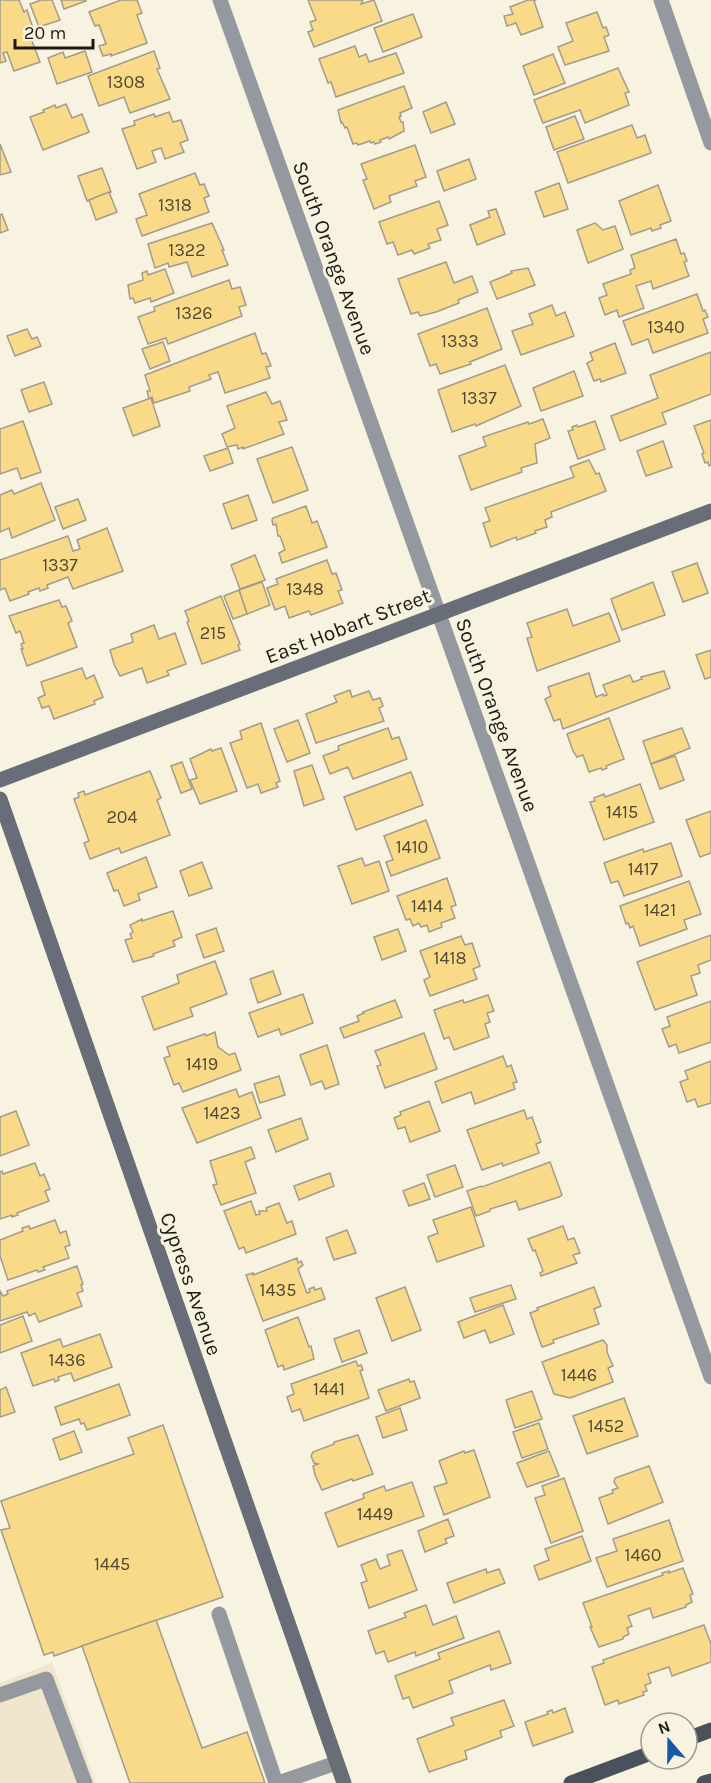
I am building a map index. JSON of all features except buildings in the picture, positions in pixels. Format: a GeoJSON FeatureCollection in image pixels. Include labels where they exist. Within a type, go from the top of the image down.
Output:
{"type":"FeatureCollection","features":[{"type":"Feature","properties":{"kind":"main road"},"geometry":{"type":"LineString","coordinates":[[571,1783],[639,1758]]}},
{"type":"Feature","properties":{"kind":"main road"},"geometry":{"type":"LineString","coordinates":[[704,1783],[711,1781]]}},
{"type":"Feature","properties":{"kind":"street","name":"South Orange Avenue"},"geometry":{"type":"LineString","coordinates":[[220,0],[711,1377]]}},
{"type":"Feature","properties":{"kind":"street"},"geometry":{"type":"LineString","coordinates":[[661,0],[711,143]]}},
{"type":"Feature","properties":{"kind":"street","name":"East Hobart Street"},"geometry":{"type":"LineString","coordinates":[[0,780],[711,511]]}},
{"type":"Feature","properties":{"kind":"street","name":"Cypress Avenue"},"geometry":{"type":"LineString","coordinates":[[0,799],[344,1783]]}},
{"type":"Feature","properties":{"kind":"street"},"geometry":{"type":"LineString","coordinates":[[219,1614],[277,1783],[336,1763]]}},
{"type":"Feature","properties":{"kind":"street"},"geometry":{"type":"LineString","coordinates":[[0,1695],[46,1679],[85,1783]]}},
{"type":"Feature","properties":{"kind":"shaded area"},"geometry":{"type":"Polygon","coordinates":[[[52,1663],[96,1783],[0,1783],[0,1683],[52,1663]]]}}]}
